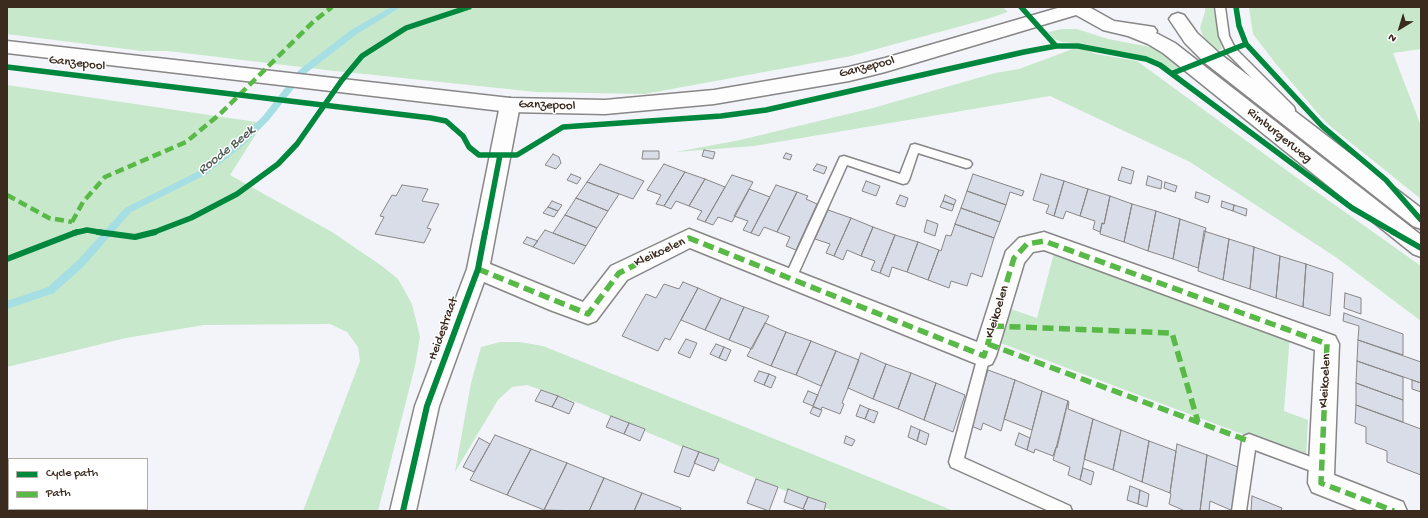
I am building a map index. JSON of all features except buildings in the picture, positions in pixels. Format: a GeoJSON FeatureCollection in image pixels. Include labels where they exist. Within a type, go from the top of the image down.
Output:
{"type":"FeatureCollection","features":[{"type":"Feature","properties":{"kind":"main road"},"geometry":{"type":"LineString","coordinates":[[1078,7],[1102,23],[1132,31],[1159,29],[1173,23],[1181,13]]}},
{"type":"Feature","properties":{"kind":"main road","name":"Ganzepool"},"geometry":{"type":"LineString","coordinates":[[7,46],[510,105],[598,107],[642,105],[714,97],[774,88],[849,74],[885,65],[1078,7]]}},
{"type":"Feature","properties":{"kind":"main road","name":"Rimburgerweg"},"geometry":{"type":"LineString","coordinates":[[1181,13],[1191,38],[1212,58],[1328,150],[1421,220]]}},
{"type":"Feature","properties":{"kind":"main road","name":"Rimburgerweg"},"geometry":{"type":"LineString","coordinates":[[1132,31],[1154,39],[1169,48],[1421,248]]}},
{"type":"Feature","properties":{"kind":"main road","name":"Heidestraat"},"geometry":{"type":"LineString","coordinates":[[404,511],[427,406],[478,269],[510,105]]}},
{"type":"Feature","properties":{"kind":"main road","name":"Kleikoelen"},"geometry":{"type":"LineString","coordinates":[[478,269],[588,314],[619,273],[689,238],[984,356],[1014,258],[1027,244],[1044,241],[1328,344],[1321,483],[1394,511]]}},
{"type":"Feature","properties":{"kind":"lane"},"geometry":{"type":"LineString","coordinates":[[1220,7],[1224,36],[1231,50],[1328,150]]}},
{"type":"Feature","properties":{"kind":"lane"},"geometry":{"type":"LineString","coordinates":[[790,279],[844,160],[903,180],[915,148],[966,164]]}},
{"type":"Feature","properties":{"kind":"lane"},"geometry":{"type":"LineString","coordinates":[[984,356],[956,462],[1065,511]]}},
{"type":"Feature","properties":{"kind":"lane"},"geometry":{"type":"LineString","coordinates":[[1239,511],[1249,441],[1322,468]]}},
{"type":"Feature","properties":{"kind":"green space"},"geometry":{"type":"Polygon","coordinates":[[[7,7],[1003,7],[1008,12],[851,56],[645,94],[536,92],[326,70],[168,51],[142,51],[7,34],[7,7]]]}},
{"type":"Feature","properties":{"kind":"green space"},"geometry":{"type":"Polygon","coordinates":[[[1205,7],[1213,7],[1222,49],[1214,52],[1206,44],[1200,28],[1205,7]]]}},
{"type":"Feature","properties":{"kind":"green space"},"geometry":{"type":"Polygon","coordinates":[[[1249,7],[1421,7],[1421,49],[1393,53],[1421,126],[1421,199],[1330,126],[1321,117],[1276,64],[1253,34],[1249,7]]]}},
{"type":"Feature","properties":{"kind":"green space"},"geometry":{"type":"Polygon","coordinates":[[[1062,29],[1077,29],[1108,39],[1150,47],[1167,54],[1182,67],[1171,69],[1147,58],[1085,44],[1062,42],[1054,39],[1048,32],[1062,29]]]}},
{"type":"Feature","properties":{"kind":"green space"},"geometry":{"type":"Polygon","coordinates":[[[1078,47],[1096,54],[1137,61],[1421,266],[1421,321],[1337,258],[1190,162],[1050,96],[754,146],[676,152],[740,140],[873,108],[995,73],[1019,69],[1078,47]]]}},
{"type":"Feature","properties":{"kind":"green space"},"geometry":{"type":"Polygon","coordinates":[[[7,85],[263,123],[230,175],[332,232],[382,266],[398,279],[412,304],[420,337],[415,366],[378,511],[303,511],[360,361],[358,347],[347,332],[330,324],[204,325],[126,338],[7,367],[7,85]]]}},
{"type":"Feature","properties":{"kind":"green space"},"geometry":{"type":"Polygon","coordinates":[[[1054,253],[1290,335],[1284,411],[1308,420],[1306,458],[998,342],[1008,308],[1037,318],[1054,253]]]}},
{"type":"Feature","properties":{"kind":"green space"},"geometry":{"type":"Polygon","coordinates":[[[500,342],[519,342],[543,346],[954,511],[833,511],[581,404],[527,385],[512,387],[498,400],[455,472],[471,383],[481,347],[500,342]]]}},
{"type":"Feature","properties":{"kind":"waterway","name":"Roode Beek"},"geometry":{"type":"LineString","coordinates":[[7,305],[51,290],[81,263],[128,210],[202,173],[240,144],[266,118],[302,72],[354,32],[397,7]]}},
{"type":"Feature","properties":{"kind":"marked path"},"geometry":{"type":"LineString","coordinates":[[72,222],[83,202],[105,177],[186,142],[220,114],[314,21],[332,7]]}},
{"type":"Feature","properties":{"kind":"marked path"},"geometry":{"type":"LineString","coordinates":[[7,195],[49,218],[72,222]]}},
{"type":"Feature","properties":{"kind":"marked path"},"geometry":{"type":"LineString","coordinates":[[478,269],[588,314],[619,273],[689,238],[984,356],[1014,258],[1027,244],[1044,241],[1327,344],[1321,483],[1394,511]]}},
{"type":"Feature","properties":{"kind":"marked path"},"geometry":{"type":"LineString","coordinates":[[993,326],[1172,333],[1198,422]]}},
{"type":"Feature","properties":{"kind":"marked path"},"geometry":{"type":"LineString","coordinates":[[988,344],[1249,441]]}},
{"type":"Feature","properties":{"kind":"cycle path"},"geometry":{"type":"LineString","coordinates":[[7,259],[77,232],[87,230],[135,237],[150,234],[191,218],[237,194],[278,164],[297,144],[342,80],[362,56],[406,28],[469,7]]}},
{"type":"Feature","properties":{"kind":"cycle path"},"geometry":{"type":"LineString","coordinates":[[1021,7],[1056,46]]}},
{"type":"Feature","properties":{"kind":"cycle path"},"geometry":{"type":"LineString","coordinates":[[1236,7],[1239,26],[1246,44],[1322,126],[1386,180],[1421,220]]}},
{"type":"Feature","properties":{"kind":"cycle path"},"geometry":{"type":"LineString","coordinates":[[1173,73],[1246,44]]}},
{"type":"Feature","properties":{"kind":"cycle path"},"geometry":{"type":"LineString","coordinates":[[7,67],[431,118],[446,121],[463,136],[469,147],[479,155],[517,155],[563,127],[721,116],[766,110],[1024,52],[1056,46],[1078,46],[1146,59],[1160,65],[1352,208],[1421,248]]}},
{"type":"Feature","properties":{"kind":"cycle path"},"geometry":{"type":"LineString","coordinates":[[403,511],[427,406],[478,269],[500,155]]}}]}
